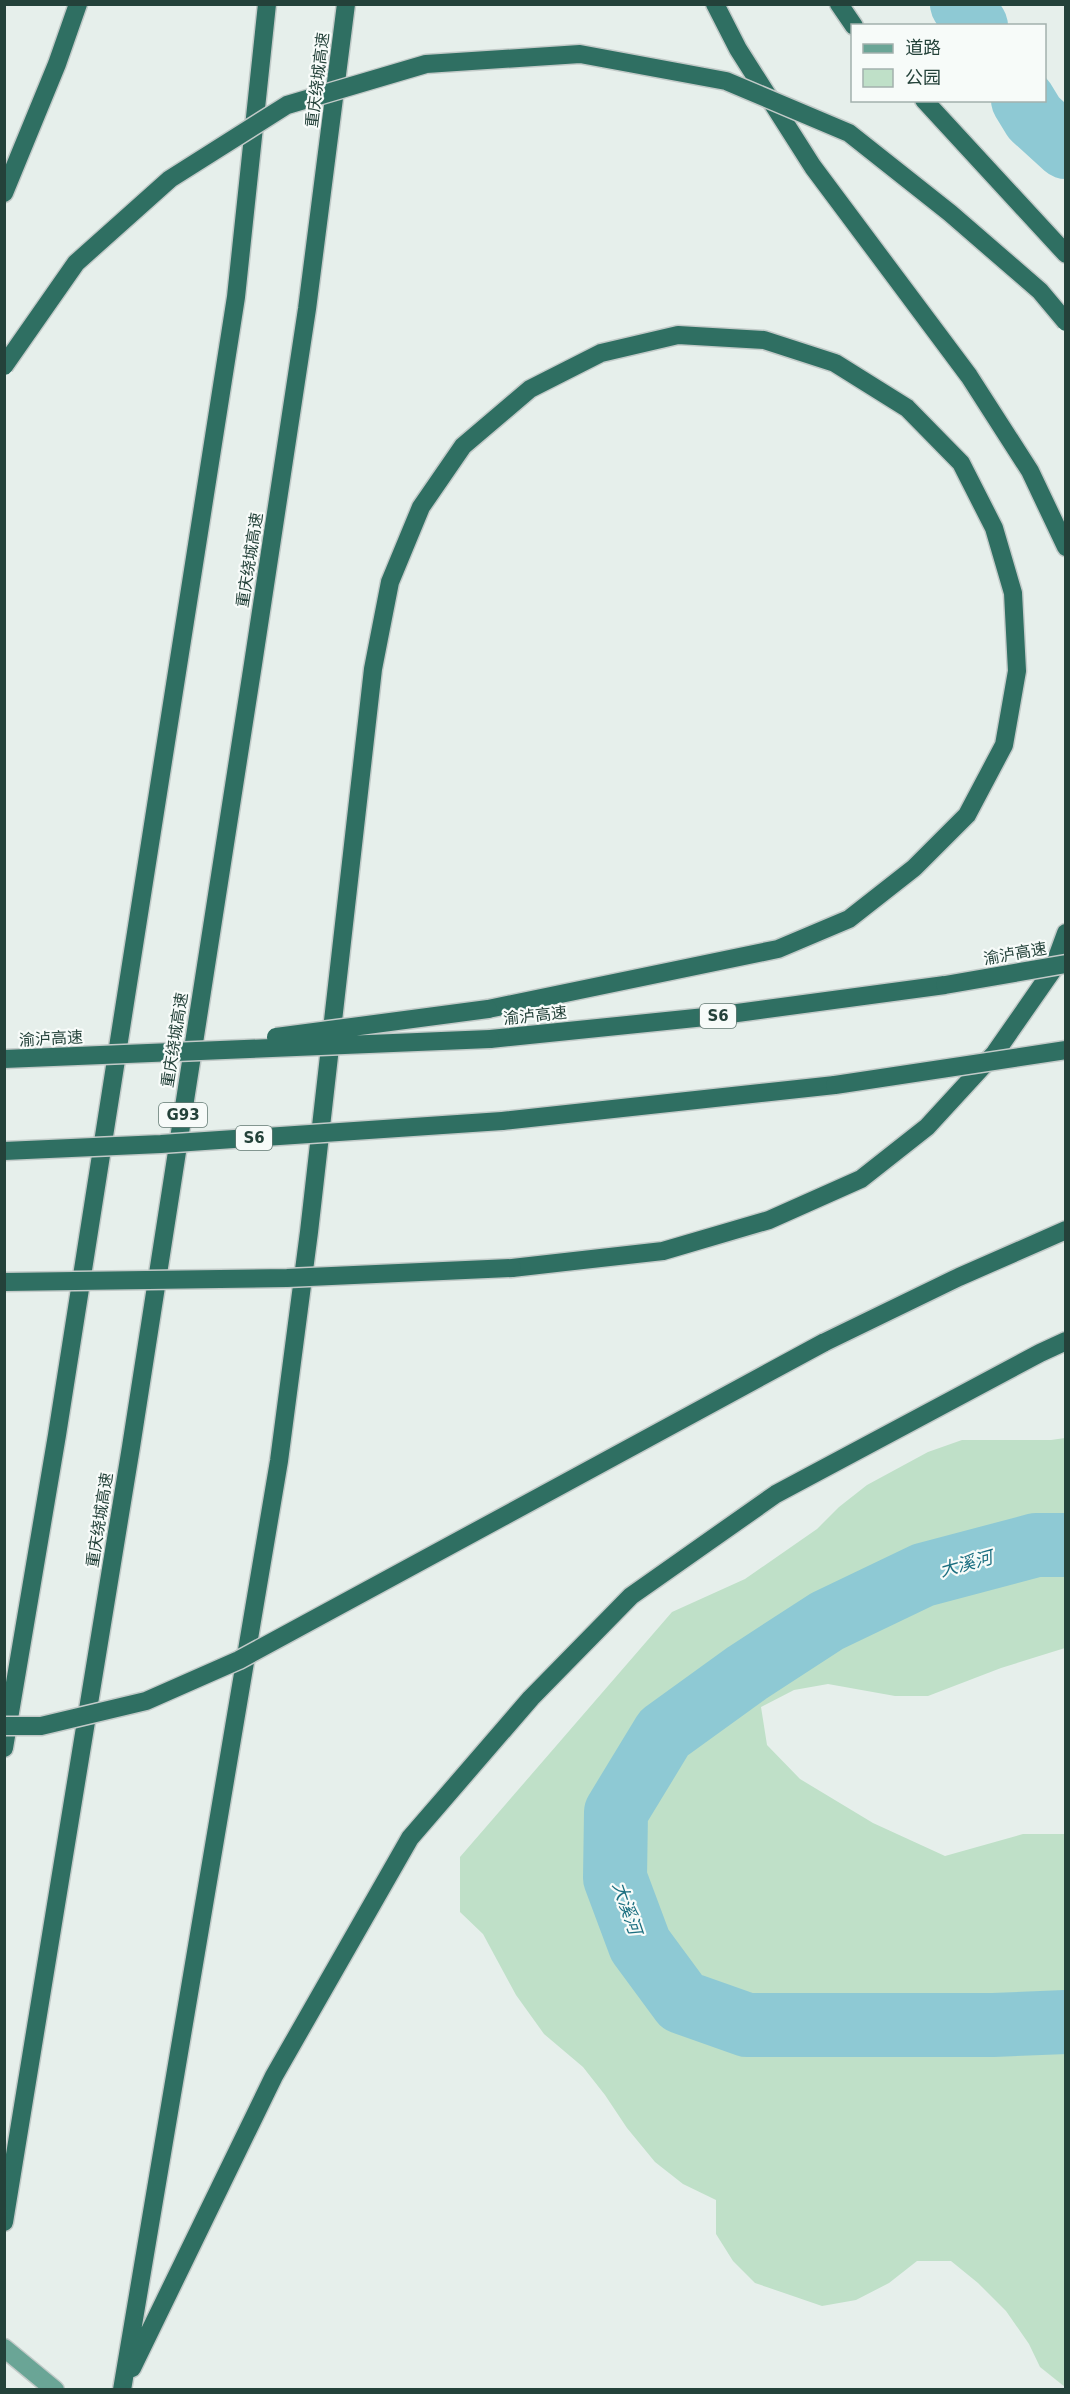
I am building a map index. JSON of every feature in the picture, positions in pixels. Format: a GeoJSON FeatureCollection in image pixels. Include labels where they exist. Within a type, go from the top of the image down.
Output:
{"type":"FeatureCollection","features":[{"type":"Feature","properties":{"kind":"highway"},"geometry":{"type":"LineString","coordinates":[[4,193],[57,64],[78,4]]}},
{"type":"Feature","properties":{"kind":"highway"},"geometry":{"type":"LineString","coordinates":[[4,1748],[57,1434],[236,297],[267,4]]}},
{"type":"Feature","properties":{"kind":"highway","name":"重庆绕城高速"},"geometry":{"type":"LineString","coordinates":[[4,2223],[131,1447],[308,309],[346,4]]}},
{"type":"Feature","properties":{"kind":"highway"},"geometry":{"type":"LineString","coordinates":[[715,4],[738,50],[813,167],[981,395],[1030,471],[1065,547]]}},
{"type":"Feature","properties":{"kind":"highway"},"geometry":{"type":"LineString","coordinates":[[839,4],[853,24]]}},
{"type":"Feature","properties":{"kind":"highway"},"geometry":{"type":"LineString","coordinates":[[4,366],[76,263],[170,179],[287,105],[426,64],[580,54],[726,81],[849,133],[950,213],[1040,291],[1065,322]]}},
{"type":"Feature","properties":{"kind":"highway"},"geometry":{"type":"LineString","coordinates":[[926,102],[1065,254]]}},
{"type":"Feature","properties":{"kind":"highway"},"geometry":{"type":"LineString","coordinates":[[122,2389],[279,1461],[309,1232],[373,669],[390,582],[421,507],[463,446],[530,389],[601,353],[678,335],[764,340],[835,363],[907,408],[961,464],[994,528],[1013,593],[1017,670],[1004,745],[967,815],[914,868],[849,919],[778,949],[488,1009],[168,1052]]}},
{"type":"Feature","properties":{"kind":"highway"},"geometry":{"type":"LineString","coordinates":[[4,1282],[287,1278],[512,1268],[663,1251],[769,1220],[861,1179],[927,1127],[995,1053],[1052,971],[1065,933]]}},
{"type":"Feature","properties":{"kind":"highway","name":"渝泸高速"},"geometry":{"type":"LineString","coordinates":[[4,1059],[490,1039],[715,1016],[945,986],[1065,963]]}},
{"type":"Feature","properties":{"kind":"highway","name":"S6"},"geometry":{"type":"LineString","coordinates":[[4,1151],[161,1144],[502,1121],[835,1085],[1065,1050]]}},
{"type":"Feature","properties":{"kind":"highway"},"geometry":{"type":"LineString","coordinates":[[4,1726],[41,1726],[146,1701],[239,1660],[824,1343],[959,1277],[1065,1230]]}},
{"type":"Feature","properties":{"kind":"highway"},"geometry":{"type":"LineString","coordinates":[[122,2389],[274,2076],[410,1838],[531,1698],[631,1596],[776,1494],[1065,1341]]}},
{"type":"Feature","properties":{"kind":"main road"},"geometry":{"type":"LineString","coordinates":[[4,2348],[55,2390]]}},
{"type":"Feature","properties":{"kind":"green space"},"geometry":{"type":"Polygon","coordinates":[[[1065,1438],[1065,1648],[1001,1668],[928,1696],[895,1696],[828,1684],[794,1690],[761,1707],[767,1745],[800,1779],[873,1823],[945,1856],[1023,1834],[1065,1834],[1065,2387],[1040,2367],[1029,2344],[1006,2311],[978,2283],[951,2261],[917,2261],[889,2283],[856,2300],[822,2306],[755,2283],[733,2261],[716,2234],[716,2200],[683,2184],[655,2162],[583,2067],[544,2034],[516,1995],[483,1934],[460,1912],[460,1857],[672,1612],[745,1579],[817,1529],[839,1507],[867,1485],[928,1452],[962,1440],[1065,1438]]]}},
{"type":"Feature","properties":{"kind":"waterway","name":"大溪河"},"geometry":{"type":"LineString","coordinates":[[962,4],[975,24]]}},
{"type":"Feature","properties":{"kind":"waterway","name":"大溪河"},"geometry":{"type":"LineString","coordinates":[[1024,102],[1034,118],[1066,147]]}},
{"type":"Feature","properties":{"kind":"waterway","name":"大溪河"},"geometry":{"type":"LineString","coordinates":[[1066,1545],[1036,1545],[923,1575],[827,1621],[747,1673],[664,1733],[616,1812],[615,1878],[640,1945],[682,2002],[747,2025],[993,2025],[1066,2022]]}}]}
